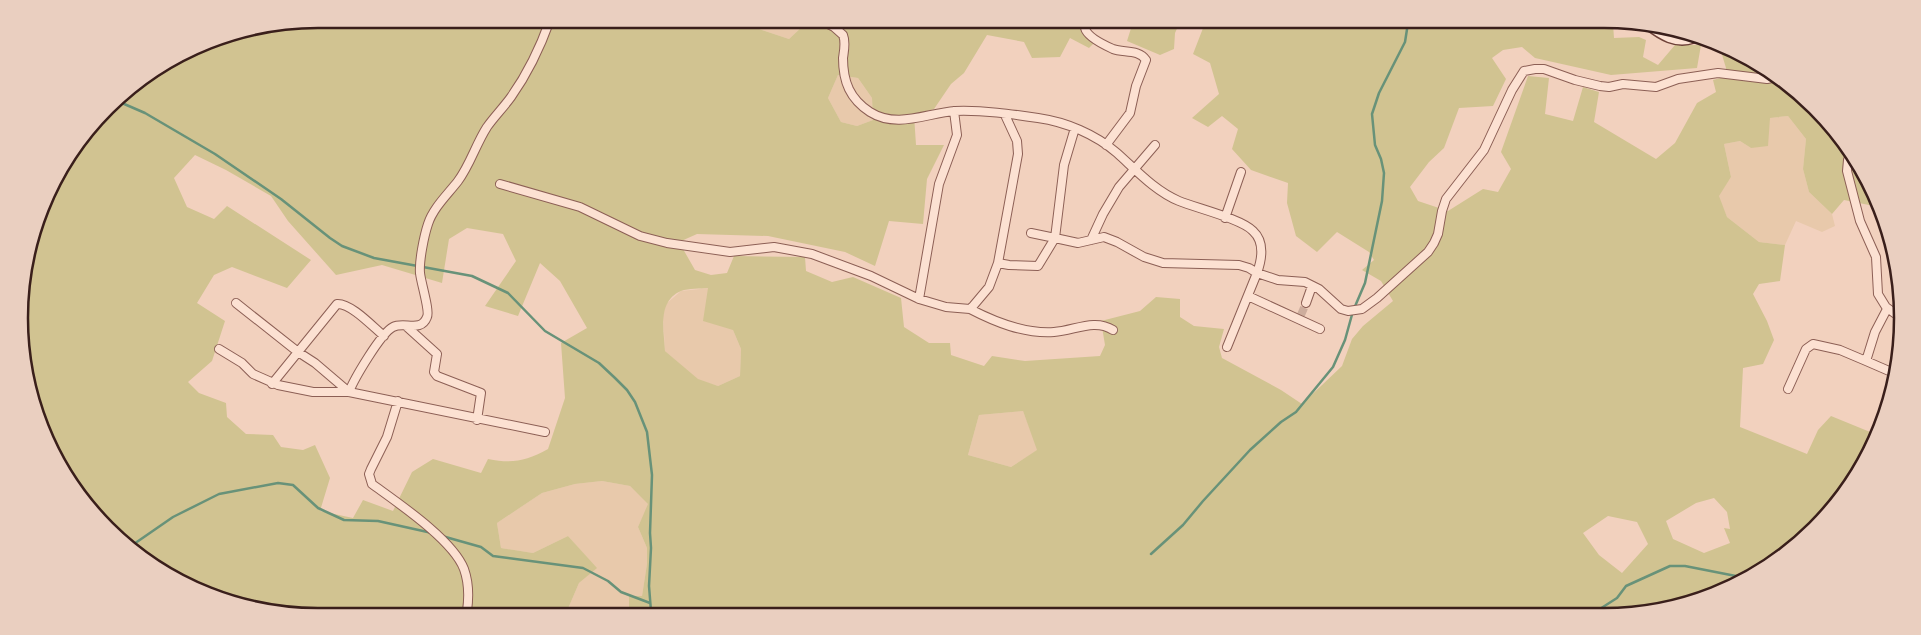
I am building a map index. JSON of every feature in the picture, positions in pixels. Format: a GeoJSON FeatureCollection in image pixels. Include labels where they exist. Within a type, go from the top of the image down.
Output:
{"type":"FeatureCollection","features":[{"type":"Feature","properties":{"kind":"street"},"geometry":{"type":"LineString","coordinates":[[349,392],[371,353],[393,326],[421,324],[428,315],[420,267],[428,223],[445,195],[459,180],[487,128],[509,100],[527,72],[535,58],[547,28]]}},
{"type":"Feature","properties":{"kind":"street"},"geometry":{"type":"LineString","coordinates":[[835,28],[843,36],[844,74],[848,89],[855,100],[872,113],[896,120],[914,119],[954,111],[984,111],[1061,122],[1106,145],[1162,192],[1178,201],[1253,230],[1258,238],[1262,254],[1257,273],[1227,347]]}},
{"type":"Feature","properties":{"kind":"street"},"geometry":{"type":"LineString","coordinates":[[1085,28],[1086,32],[1090,35],[1114,49],[1134,52],[1143,56],[1146,60],[1136,86],[1130,113],[1106,145]]}},
{"type":"Feature","properties":{"kind":"street"},"geometry":{"type":"LineString","coordinates":[[1662,33],[1675,39],[1685,39]]}},
{"type":"Feature","properties":{"kind":"street"},"geometry":{"type":"LineString","coordinates":[[1031,234],[1078,243],[1108,238],[1144,257],[1163,263],[1232,264],[1249,268],[1257,273],[1278,280],[1305,282],[1340,309],[1348,311],[1362,309],[1428,252],[1438,234],[1446,199],[1484,150],[1512,90],[1524,71],[1544,70],[1575,80],[1609,87],[1622,84],[1656,87],[1678,79],[1718,73],[1769,79]]}},
{"type":"Feature","properties":{"kind":"street"},"geometry":{"type":"LineString","coordinates":[[919,299],[939,184],[958,136],[954,111]]}},
{"type":"Feature","properties":{"kind":"street"},"geometry":{"type":"LineString","coordinates":[[970,308],[989,286],[998,263],[1018,154],[1017,140],[1004,115]]}},
{"type":"Feature","properties":{"kind":"street"},"geometry":{"type":"LineString","coordinates":[[998,263],[1038,266],[1055,238],[1064,165],[1075,128]]}},
{"type":"Feature","properties":{"kind":"street"},"geometry":{"type":"LineString","coordinates":[[1091,240],[1114,194],[1155,145]]}},
{"type":"Feature","properties":{"kind":"street"},"geometry":{"type":"LineString","coordinates":[[1848,161],[1847,171],[1860,221],[1876,257],[1878,294],[1887,309],[1894,314]]}},
{"type":"Feature","properties":{"kind":"street"},"geometry":{"type":"LineString","coordinates":[[1225,218],[1241,172]]}},
{"type":"Feature","properties":{"kind":"street"},"geometry":{"type":"LineString","coordinates":[[500,184],[580,207],[640,236],[667,243],[730,252],[774,246],[812,254],[870,276],[919,299],[946,307],[970,308],[1004,325],[1025,330],[1054,332],[1072,330],[1079,326],[1100,325],[1108,326],[1113,330]]}},
{"type":"Feature","properties":{"kind":"street"},"geometry":{"type":"LineString","coordinates":[[1306,303],[1312,286]]}},
{"type":"Feature","properties":{"kind":"street"},"geometry":{"type":"LineString","coordinates":[[1248,296],[1301,318],[1320,329]]}},
{"type":"Feature","properties":{"kind":"street"},"geometry":{"type":"LineString","coordinates":[[236,303],[298,352],[323,369],[349,392]]}},
{"type":"Feature","properties":{"kind":"street"},"geometry":{"type":"LineString","coordinates":[[272,384],[338,303],[351,309],[384,336]]}},
{"type":"Feature","properties":{"kind":"street"},"geometry":{"type":"LineString","coordinates":[[1866,361],[1875,332],[1887,309]]}},
{"type":"Feature","properties":{"kind":"street"},"geometry":{"type":"LineString","coordinates":[[406,326],[437,354],[435,374],[481,393],[477,420]]}},
{"type":"Feature","properties":{"kind":"street"},"geometry":{"type":"LineString","coordinates":[[1788,389],[1806,349],[1812,344],[1840,350],[1889,371]]}},
{"type":"Feature","properties":{"kind":"street"},"geometry":{"type":"LineString","coordinates":[[219,349],[242,363],[253,374],[272,384],[313,392],[349,392],[398,401],[477,420],[545,432]]}},
{"type":"Feature","properties":{"kind":"street"},"geometry":{"type":"LineString","coordinates":[[398,401],[387,437],[371,469],[370,478],[372,484],[432,529],[440,540],[453,552],[463,568],[468,585],[467,608]]}},
{"type":"Feature","properties":{"kind":"shaded area"},"geometry":{"type":"Polygon","coordinates":[[[299,28],[757,28],[789,39],[801,28],[1091,28],[1089,34],[1097,40],[1089,48],[1070,38],[1060,57],[1032,58],[1024,42],[987,35],[964,73],[951,84],[934,109],[914,115],[916,145],[944,145],[927,179],[923,224],[889,221],[875,266],[845,252],[768,236],[697,234],[679,242],[695,270],[711,275],[727,273],[734,256],[805,257],[806,271],[832,282],[853,277],[901,298],[904,327],[929,343],[950,343],[951,355],[984,366],[992,356],[1025,361],[1100,356],[1105,345],[1101,321],[1140,311],[1156,297],[1180,299],[1180,317],[1194,326],[1224,329],[1219,347],[1222,358],[1281,390],[1302,404],[1342,366],[1352,339],[1363,326],[1393,301],[1381,281],[1362,270],[1374,260],[1369,252],[1337,232],[1317,252],[1296,236],[1287,203],[1288,183],[1251,170],[1232,149],[1238,129],[1222,116],[1208,127],[1192,118],[1219,94],[1210,63],[1193,54],[1203,28],[1613,28],[1614,38],[1639,37],[1646,40],[1643,57],[1658,65],[1675,45],[1701,45],[1697,68],[1611,75],[1535,58],[1522,47],[1503,50],[1492,58],[1506,79],[1493,106],[1459,108],[1444,148],[1429,162],[1410,187],[1418,201],[1448,211],[1483,189],[1498,192],[1511,169],[1501,152],[1528,76],[1549,78],[1545,114],[1573,121],[1583,87],[1599,92],[1594,122],[1656,159],[1675,143],[1697,103],[1716,92],[1713,80],[1724,77],[1726,68],[1721,53],[1765,76],[1809,112],[1845,156],[1864,189],[1870,205],[1844,200],[1832,214],[1809,192],[1803,169],[1806,139],[1788,116],[1770,118],[1768,146],[1751,148],[1740,141],[1724,144],[1731,177],[1719,196],[1727,217],[1759,242],[1785,245],[1780,281],[1759,284],[1753,294],[1767,321],[1774,340],[1763,364],[1743,368],[1740,427],[1807,454],[1818,430],[1831,416],[1870,432],[1864,446],[1845,479],[1822,509],[1795,536],[1765,559],[1732,578],[1679,598],[1641,605],[1604,608],[629,608],[629,596],[642,596],[647,564],[647,548],[638,527],[648,504],[630,486],[602,481],[575,484],[542,493],[497,523],[501,548],[533,553],[568,536],[597,568],[579,583],[568,608],[318,608],[280,605],[242,598],[189,578],[156,559],[112,523],[76,479],[57,446],[43,411],[37,393],[30,355],[28,299],[37,242],[57,189],[76,156],[112,112],[156,76],[189,57],[242,37],[299,28]],[[838,75],[828,98],[841,122],[857,126],[873,120],[872,98],[858,78],[838,75]],[[195,155],[174,178],[187,207],[214,219],[227,206],[311,260],[287,288],[232,267],[214,275],[197,303],[225,321],[212,361],[188,382],[199,393],[226,403],[227,417],[246,434],[273,435],[281,447],[303,450],[315,445],[330,478],[320,511],[353,518],[363,500],[393,511],[412,472],[433,459],[481,473],[488,459],[519,460],[548,449],[565,398],[561,343],[587,328],[560,281],[540,263],[518,316],[485,306],[516,261],[503,234],[467,228],[449,239],[442,283],[382,265],[336,275],[288,221],[271,196],[226,170],[195,155]],[[708,288],[681,291],[668,302],[665,309],[663,326],[665,351],[698,379],[718,386],[740,376],[741,349],[733,330],[703,321],[708,288]],[[1023,411],[979,415],[968,455],[1011,467],[1037,450],[1023,411]],[[1714,498],[1696,503],[1666,521],[1673,539],[1704,553],[1730,543],[1724,528],[1730,529],[1727,512],[1714,498]],[[1608,516],[1583,533],[1599,555],[1622,573],[1648,544],[1637,522],[1608,516]]]}},
{"type":"Feature","properties":{"kind":"shaded area"},"geometry":{"type":"Polygon","coordinates":[[[757,28],[801,28],[789,39],[757,28]]]}},
{"type":"Feature","properties":{"kind":"shaded area"},"geometry":{"type":"Polygon","coordinates":[[[1131,28],[1177,28],[1174,49],[1160,55],[1127,41],[1131,28]]]}},
{"type":"Feature","properties":{"kind":"shaded area"},"geometry":{"type":"Polygon","coordinates":[[[838,75],[858,78],[872,98],[873,120],[857,126],[841,122],[828,98],[838,75]]]}},
{"type":"Feature","properties":{"kind":"shaded area"},"geometry":{"type":"Polygon","coordinates":[[[1788,116],[1806,139],[1803,169],[1809,192],[1832,214],[1835,226],[1822,232],[1796,221],[1785,245],[1759,242],[1727,217],[1718,196],[1731,177],[1724,144],[1740,141],[1751,148],[1770,118],[1788,116]]]}},
{"type":"Feature","properties":{"kind":"shaded area"},"geometry":{"type":"Polygon","coordinates":[[[709,288],[733,330],[741,349],[740,376],[718,386],[698,380],[665,351],[663,316],[666,304],[681,291],[709,288]]]}},
{"type":"Feature","properties":{"kind":"shaded area"},"geometry":{"type":"Polygon","coordinates":[[[1023,411],[1038,450],[1011,467],[968,455],[979,415],[1023,411]]]}},
{"type":"Feature","properties":{"kind":"shaded area"},"geometry":{"type":"Polygon","coordinates":[[[602,481],[630,486],[649,504],[638,527],[647,548],[647,564],[642,596],[629,608],[568,608],[579,583],[596,568],[568,536],[533,553],[501,548],[497,523],[542,493],[575,484],[602,481]]]}},
{"type":"Feature","properties":{"kind":"waterway"},"geometry":{"type":"LineString","coordinates":[[1151,554],[1183,525],[1250,450],[1281,422],[1296,412],[1333,367],[1345,340],[1353,311],[1365,283],[1382,201],[1384,173],[1375,145],[1372,114],[1379,93],[1405,42],[1407,28]]}},
{"type":"Feature","properties":{"kind":"waterway"},"geometry":{"type":"LineString","coordinates":[[122,103],[145,113],[215,154],[281,199],[342,246],[374,258],[472,276],[508,293],[545,331],[599,363],[615,378],[627,390],[635,402],[647,432],[652,475],[649,586],[651,608]]}},
{"type":"Feature","properties":{"kind":"waterway"},"geometry":{"type":"LineString","coordinates":[[135,543],[173,517],[219,494],[278,483],[293,485],[318,508],[344,520],[378,521],[432,533]]}},
{"type":"Feature","properties":{"kind":"waterway"},"geometry":{"type":"LineString","coordinates":[[442,536],[481,547],[493,556],[583,568],[608,581],[621,592],[650,603]]}},
{"type":"Feature","properties":{"kind":"waterway"},"geometry":{"type":"LineString","coordinates":[[1601,608],[1617,598],[1626,586],[1670,566],[1685,566],[1736,576]]}},
{"type":"Feature","properties":{"kind":"tunnel"},"geometry":{"type":"LineString","coordinates":[[1301,315],[1306,303]]}}]}
